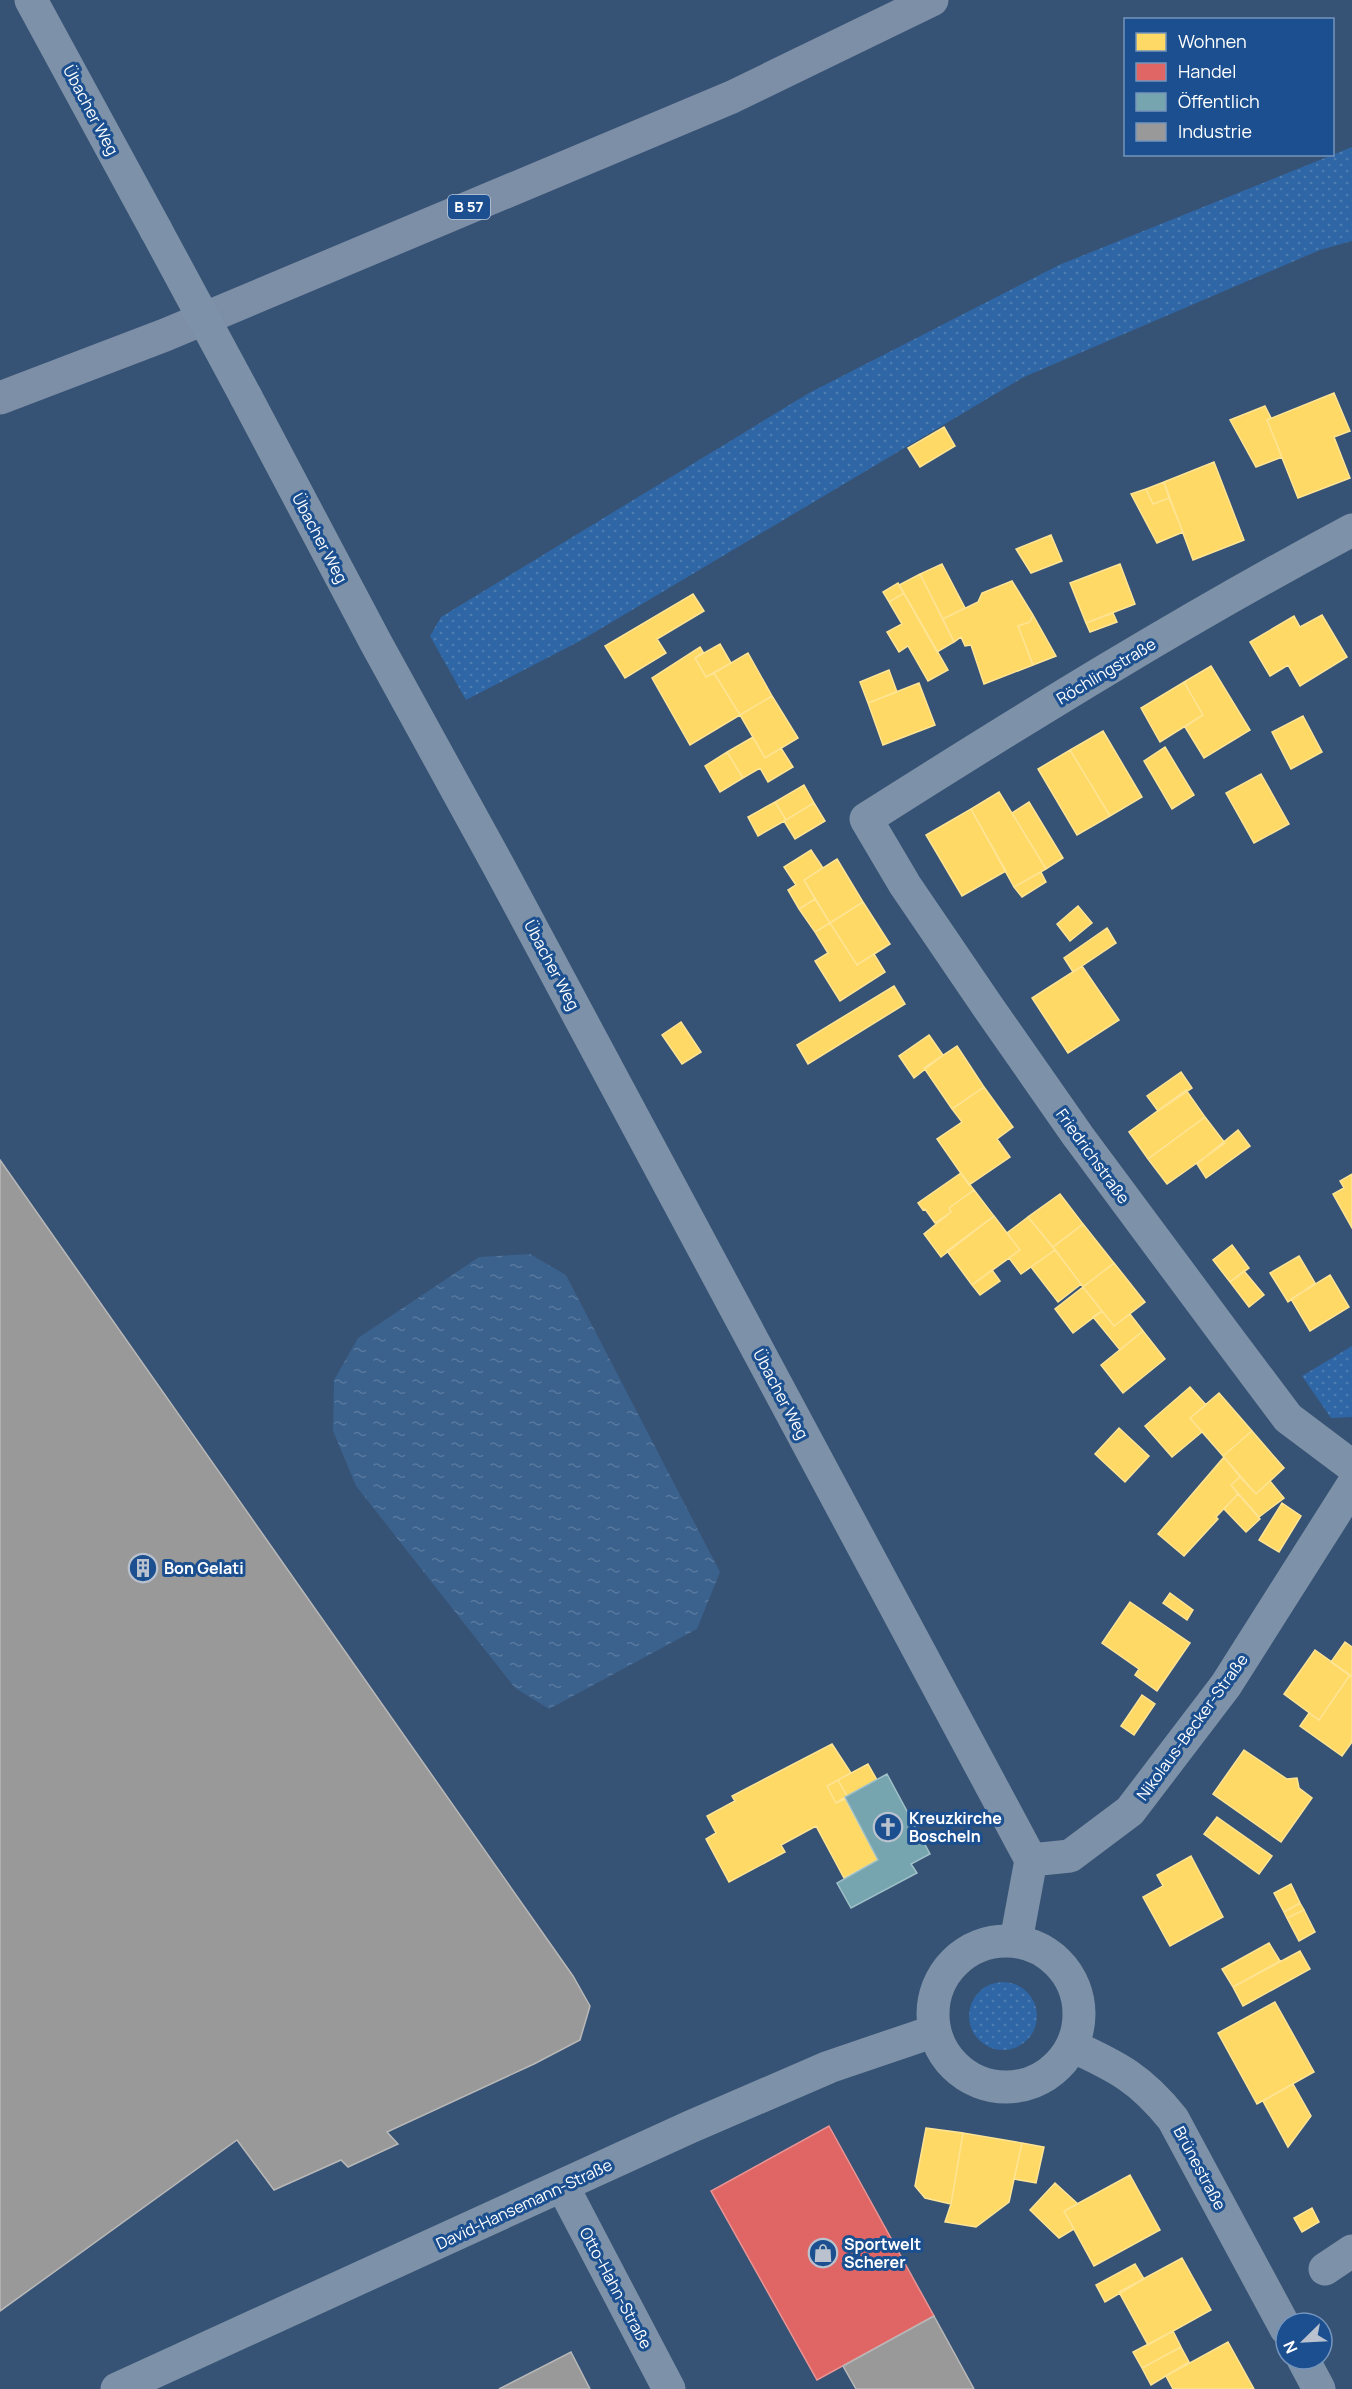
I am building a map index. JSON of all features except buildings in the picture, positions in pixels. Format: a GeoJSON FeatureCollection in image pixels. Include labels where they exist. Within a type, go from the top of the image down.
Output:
{"type":"FeatureCollection","features":[{"type":"Feature","properties":{"kind":"main road","name":"B 57"},"geometry":{"type":"LineString","coordinates":[[0,398],[165,335],[721,102],[932,0]]}},
{"type":"Feature","properties":{"kind":"street","name":"Übacher Weg"},"geometry":{"type":"LineString","coordinates":[[31,0],[1031,1860]]}},
{"type":"Feature","properties":{"kind":"street","name":"Röchlingstraße"},"geometry":{"type":"LineString","coordinates":[[866,819],[972,752],[1247,586],[1352,530]]}},
{"type":"Feature","properties":{"kind":"street","name":"Friedrichstraße"},"geometry":{"type":"LineString","coordinates":[[866,819],[905,885],[988,1007],[1078,1136],[1219,1327],[1288,1418],[1352,1466]]}},
{"type":"Feature","properties":{"kind":"street","name":"Nikolaus-Becker-Straße"},"geometry":{"type":"LineString","coordinates":[[1031,1860],[1070,1856],[1130,1811],[1226,1685],[1352,1486]]}},
{"type":"Feature","properties":{"kind":"street"},"geometry":{"type":"LineString","coordinates":[[1016,1941],[1031,1860]]}},
{"type":"Feature","properties":{"kind":"street"},"geometry":{"type":"LineString","coordinates":[[993,1941],[1016,1941],[1038,1947],[1057,1961],[1071,1979],[1078,2001],[1079,2024],[1072,2046],[1059,2064],[1042,2078],[1013,2087],[998,2087],[984,2084],[958,2069],[940,2046],[935,2031],[933,2007],[939,1984],[951,1964],[970,1949],[993,1941]]}},
{"type":"Feature","properties":{"kind":"street","name":"David-Hansemann-Straße"},"geometry":{"type":"LineString","coordinates":[[117,2389],[690,2127],[818,2072],[935,2031]]}},
{"type":"Feature","properties":{"kind":"street","name":"Brünestraße"},"geometry":{"type":"LineString","coordinates":[[1072,2046],[1118,2067],[1153,2094],[1173,2119],[1276,2311]]}},
{"type":"Feature","properties":{"kind":"street","name":"Otto-Hahn-Straße"},"geometry":{"type":"LineString","coordinates":[[563,2187],[669,2389]]}},
{"type":"Feature","properties":{"kind":"street"},"geometry":{"type":"LineString","coordinates":[[1325,2269],[1352,2251]]}},
{"type":"Feature","properties":{"kind":"street"},"geometry":{"type":"LineString","coordinates":[[1310,2371],[1320,2389]]}},
{"type":"Feature","properties":{"kind":"shaded area"},"geometry":{"type":"Polygon","coordinates":[[[1352,147],[1352,241],[1320,250],[1024,377],[580,641],[466,700],[430,636],[441,617],[809,393],[1059,265],[1352,147]]]}},
{"type":"Feature","properties":{"kind":"shaded area"},"geometry":{"type":"Polygon","coordinates":[[[1352,1346],[1352,1417],[1331,1418],[1302,1376],[1352,1346]]]}},
{"type":"Feature","properties":{"kind":"shaded area"},"geometry":{"type":"Polygon","coordinates":[[[996,1982],[1010,1982],[1022,1987],[1032,1997],[1037,2016],[1032,2035],[1022,2045],[1010,2050],[996,2050],[984,2045],[974,2035],[969,2023],[969,2009],[974,1997],[984,1987],[996,1982]]]}},
{"type":"Feature","properties":{"kind":"water"},"geometry":{"type":"Polygon","coordinates":[[[530,1254],[566,1275],[720,1572],[697,1629],[549,1709],[515,1688],[356,1486],[333,1431],[334,1380],[358,1338],[479,1257],[530,1254]]]}},
{"type":"Feature","properties":{"kind":"place","name":"Bon Gelati"},"geometry":{"type":"Point","coordinates":[143,1568]}},
{"type":"Feature","properties":{"kind":"place","name":"Kreuzkirche Boscheln"},"geometry":{"type":"Point","coordinates":[888,1827]}},
{"type":"Feature","properties":{"kind":"place","name":"Sportwelt Scherer"},"geometry":{"type":"Point","coordinates":[823,2253]}}]}
